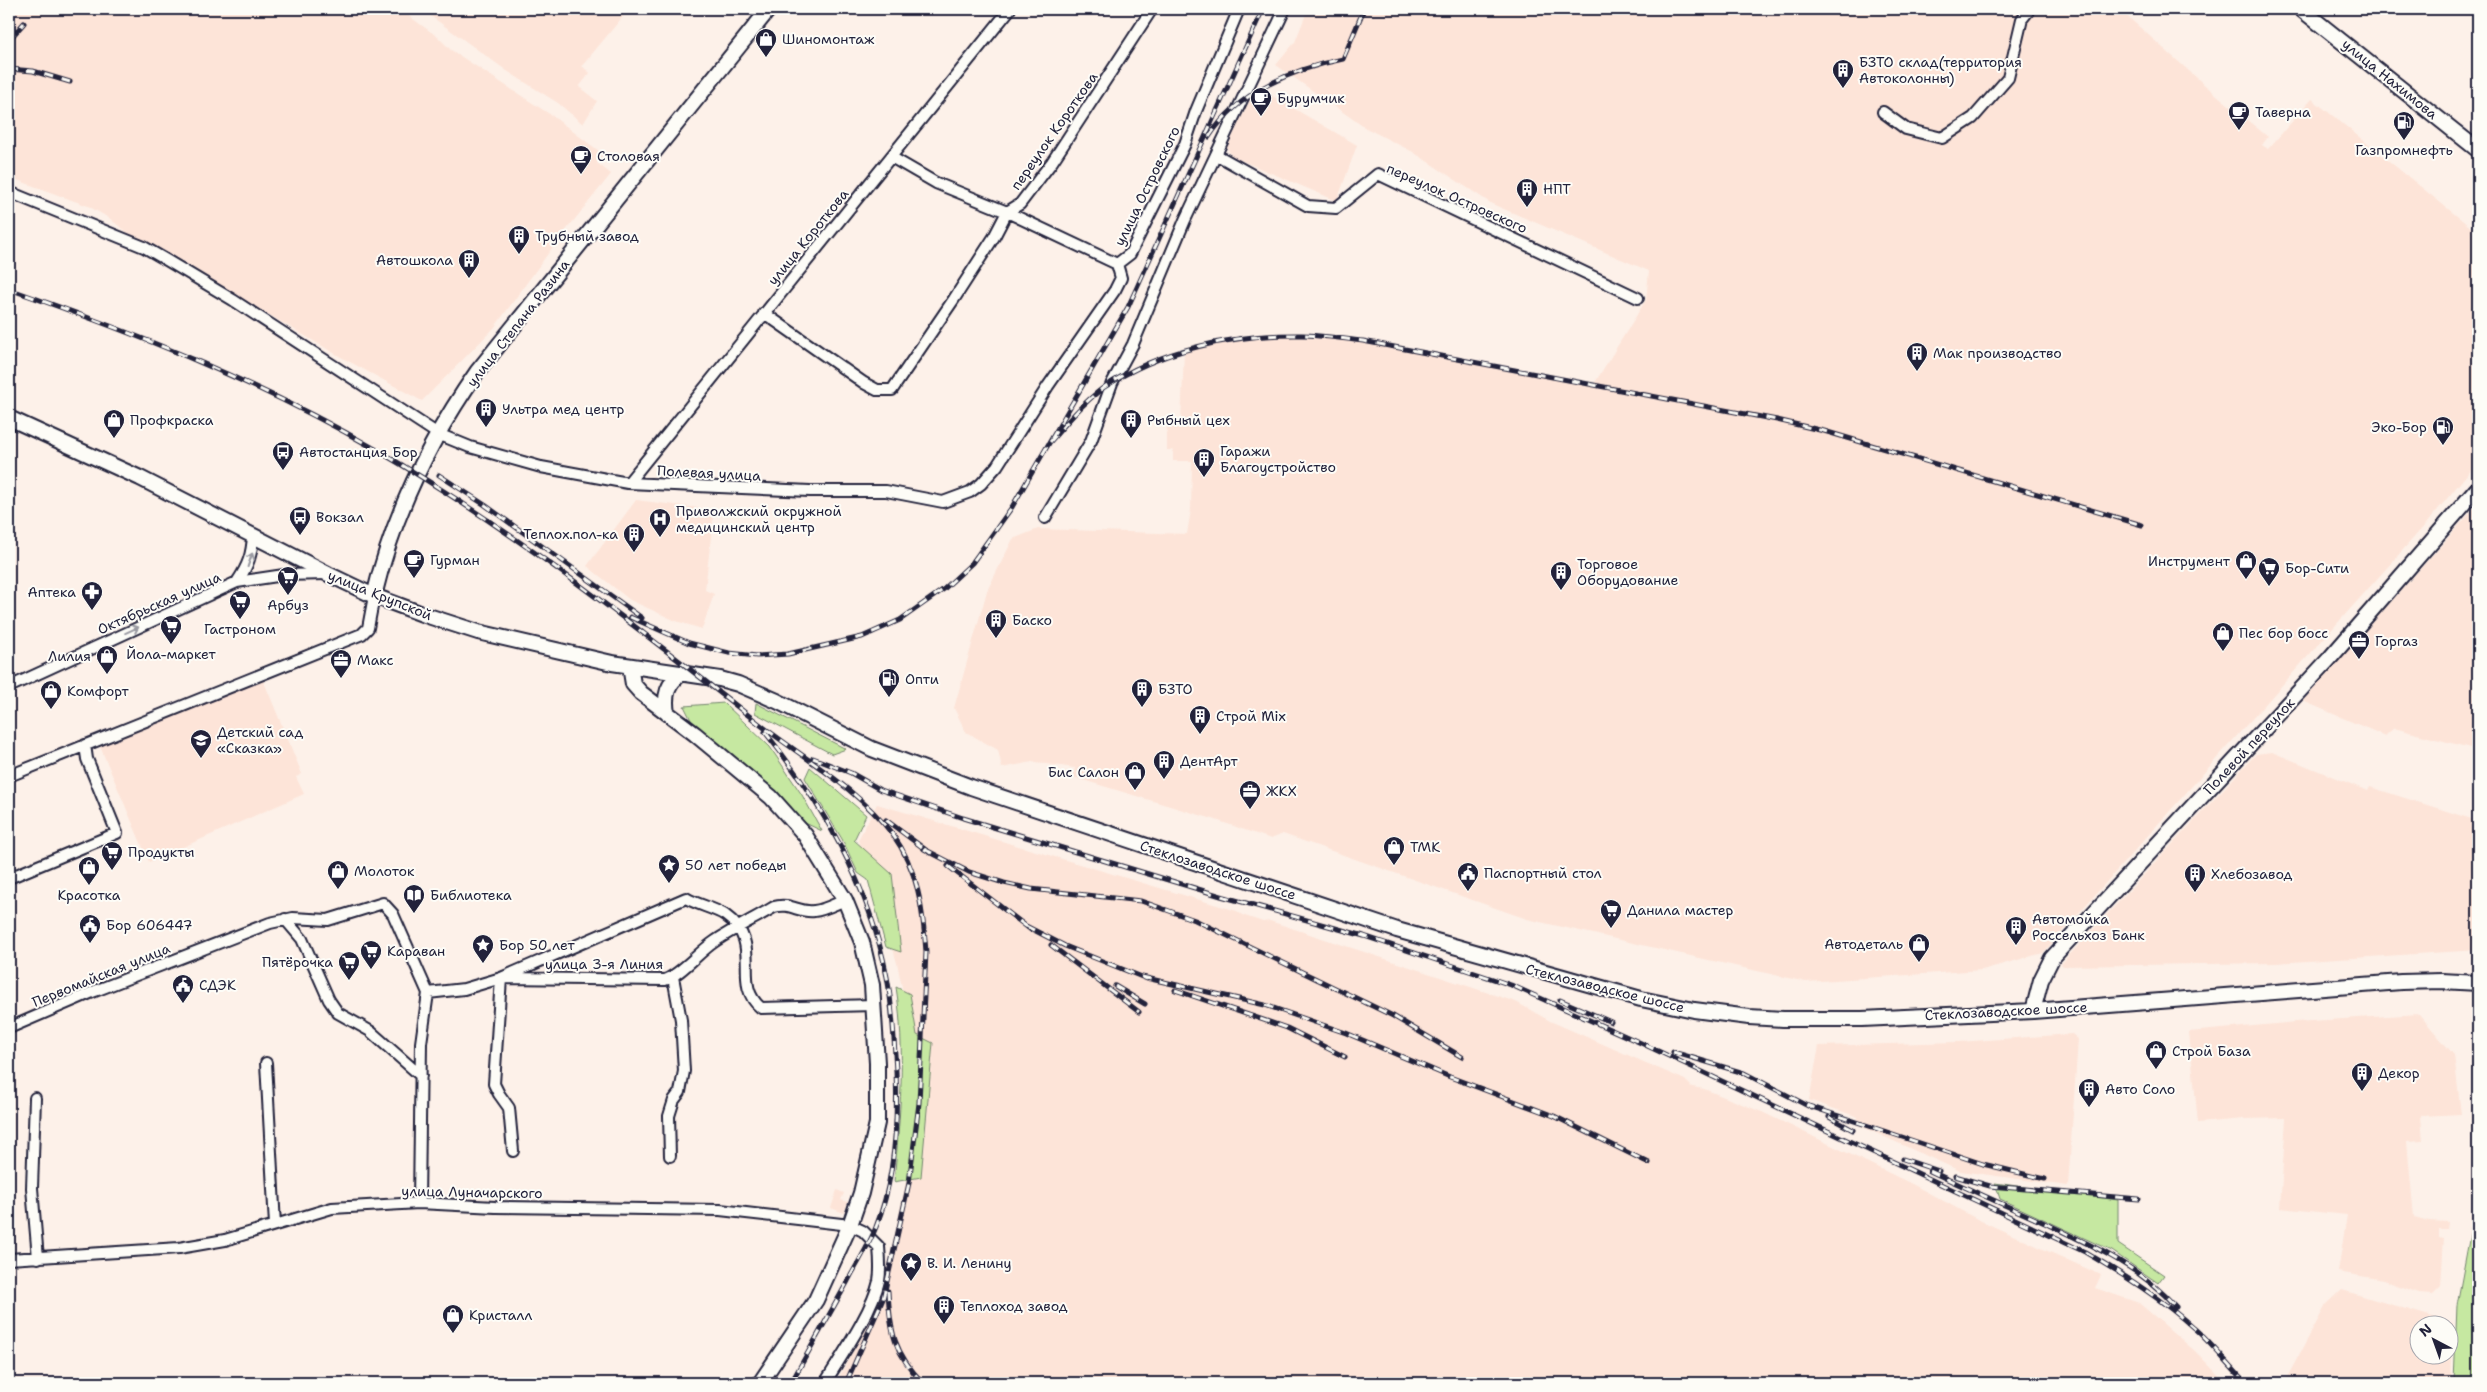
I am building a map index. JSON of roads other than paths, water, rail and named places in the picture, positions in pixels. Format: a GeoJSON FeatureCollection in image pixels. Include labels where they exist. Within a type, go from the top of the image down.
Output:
{"type":"FeatureCollection","features":[{"type":"Feature","properties":{"kind":"main road","name":"улица Степана Разина"},"geometry":{"type":"LineString","coordinates":[[374,596],[382,564],[393,535],[438,434],[477,372],[769,9]]}},
{"type":"Feature","properties":{"kind":"main road","name":"улица Нахимова"},"geometry":{"type":"LineString","coordinates":[[2301,9],[2478,150]]}},
{"type":"Feature","properties":{"kind":"main road","name":"улица Крупской"},"geometry":{"type":"LineString","coordinates":[[9,418],[140,478],[374,596],[478,632],[630,666],[729,681],[777,700]]}},
{"type":"Feature","properties":{"kind":"main road","name":"Полевой переулок"},"geometry":{"type":"LineString","coordinates":[[2033,1011],[2041,980],[2052,958],[2330,658],[2478,488]]}},
{"type":"Feature","properties":{"kind":"main road"},"geometry":{"type":"LineString","coordinates":[[630,666],[630,677],[637,689],[771,797],[791,817],[810,843],[845,900],[867,960],[874,1005],[877,1124],[861,1193],[850,1226],[816,1300],[760,1383]]}},
{"type":"Feature","properties":{"kind":"main road"},"geometry":{"type":"LineString","coordinates":[[667,713],[665,698],[667,689],[673,679],[682,673]]}},
{"type":"Feature","properties":{"kind":"main road","name":"Стеклозаводское шоссе"},"geometry":{"type":"LineString","coordinates":[[777,700],[872,748],[971,787],[1397,930],[1641,999],[1714,1013],[1783,1019],[1862,1018],[2033,1011],[2401,982],[2442,981],[2478,983]]}},
{"type":"Feature","properties":{"kind":"street","name":"улица Короткова"},"geometry":{"type":"LineString","coordinates":[[628,483],[1010,9]]}},
{"type":"Feature","properties":{"kind":"street","name":"переулок Короткова"},"geometry":{"type":"LineString","coordinates":[[764,313],[864,383],[877,390],[892,390],[954,299],[994,237],[1007,212],[1020,204],[1052,162],[1152,9]]}},
{"type":"Feature","properties":{"kind":"street","name":"улица Островского"},"geometry":{"type":"LineString","coordinates":[[981,484],[997,466],[1048,386],[1115,290],[1121,278],[1117,264],[1130,254],[1185,144],[1196,111],[1239,9]]}},
{"type":"Feature","properties":{"kind":"street"},"geometry":{"type":"LineString","coordinates":[[1045,518],[1091,441],[1112,383],[1133,344],[1186,220],[1285,9]]}},
{"type":"Feature","properties":{"kind":"street"},"geometry":{"type":"LineString","coordinates":[[1883,112],[1906,129],[1942,138],[1973,118],[2008,78],[2022,19],[2030,9]]}},
{"type":"Feature","properties":{"kind":"street","name":"переулок Островского"},"geometry":{"type":"LineString","coordinates":[[1216,155],[1308,206],[1336,208],[1378,174],[1638,298]]}},
{"type":"Feature","properties":{"kind":"street"},"geometry":{"type":"LineString","coordinates":[[891,157],[936,183],[1007,212],[1117,264]]}},
{"type":"Feature","properties":{"kind":"street","name":"Полевая улица"},"geometry":{"type":"LineString","coordinates":[[9,192],[144,247],[438,434],[470,447],[542,468],[628,483],[810,491],[886,491],[943,502],[970,492],[981,484]]}},
{"type":"Feature","properties":{"kind":"street"},"geometry":{"type":"LineString","coordinates":[[237,582],[247,568],[252,554],[253,535]]}},
{"type":"Feature","properties":{"kind":"street","name":"Октябрьская улица"},"geometry":{"type":"LineString","coordinates":[[9,687],[237,582],[284,575],[328,574]]}},
{"type":"Feature","properties":{"kind":"street"},"geometry":{"type":"LineString","coordinates":[[9,776],[362,634],[368,628],[374,596]]}},
{"type":"Feature","properties":{"kind":"street"},"geometry":{"type":"LineString","coordinates":[[9,878],[117,833],[86,759],[84,745]]}},
{"type":"Feature","properties":{"kind":"street","name":"улица 3-я Линия"},"geometry":{"type":"LineString","coordinates":[[428,992],[464,989],[501,978],[686,898],[724,915],[738,928]]}},
{"type":"Feature","properties":{"kind":"street"},"geometry":{"type":"LineString","coordinates":[[673,977],[714,942],[782,905],[802,911],[814,912],[845,900]]}},
{"type":"Feature","properties":{"kind":"street","name":"Первомайская улица"},"geometry":{"type":"LineString","coordinates":[[9,1028],[95,991],[285,919],[328,920],[341,917],[376,903],[383,903],[393,914],[428,992]]}},
{"type":"Feature","properties":{"kind":"street"},"geometry":{"type":"LineString","coordinates":[[285,919],[302,940],[329,1000],[338,1013],[370,1031],[421,1076]]}},
{"type":"Feature","properties":{"kind":"street"},"geometry":{"type":"LineString","coordinates":[[738,928],[747,944],[747,990],[752,1001],[761,1008],[874,1005]]}},
{"type":"Feature","properties":{"kind":"street","name":"улица 3-я Линия"},"geometry":{"type":"LineString","coordinates":[[501,978],[665,980],[673,977],[680,1020],[684,1071],[680,1092],[674,1100],[669,1116],[671,1128],[670,1156]]}},
{"type":"Feature","properties":{"kind":"street"},"geometry":{"type":"LineString","coordinates":[[501,978],[494,1084],[498,1094],[509,1108],[513,1151]]}},
{"type":"Feature","properties":{"kind":"street"},"geometry":{"type":"LineString","coordinates":[[419,1203],[423,1018],[428,992]]}},
{"type":"Feature","properties":{"kind":"street"},"geometry":{"type":"LineString","coordinates":[[266,1063],[275,1225]]}},
{"type":"Feature","properties":{"kind":"street"},"geometry":{"type":"LineString","coordinates":[[35,1098],[32,1188],[38,1258]]}},
{"type":"Feature","properties":{"kind":"street","name":"улица Луначарского"},"geometry":{"type":"LineString","coordinates":[[9,1259],[179,1248],[224,1240],[332,1208],[419,1203],[495,1207],[720,1210],[850,1226]]}},
{"type":"Feature","properties":{"kind":"street"},"geometry":{"type":"LineString","coordinates":[[825,1383],[870,1306],[878,1283],[880,1270],[879,1246],[864,1231],[850,1226]]}},
{"type":"Feature","properties":{"kind":"railway"},"geometry":{"type":"LineString","coordinates":[[630,617],[689,643],[729,653],[757,656],[788,654],[862,637],[900,620],[944,589],[972,563],[1012,507],[1128,307],[1263,9]]}},
{"type":"Feature","properties":{"kind":"railway"},"geometry":{"type":"LineString","coordinates":[[1209,137],[1235,107],[1268,85],[1305,69],[1343,59],[1364,9]]}},
{"type":"Feature","properties":{"kind":"railway"},"geometry":{"type":"LineString","coordinates":[[9,40],[24,23]]}},
{"type":"Feature","properties":{"kind":"railway"},"geometry":{"type":"LineString","coordinates":[[9,69],[33,71],[70,82]]}},
{"type":"Feature","properties":{"kind":"railway"},"geometry":{"type":"LineString","coordinates":[[9,289],[103,323],[196,360],[287,402],[375,449],[425,479],[473,510],[568,577],[771,733],[826,772],[862,801],[893,835],[914,876],[921,905],[925,936],[926,952],[919,1103],[909,1183],[883,1299],[846,1383]]}},
{"type":"Feature","properties":{"kind":"railway"},"geometry":{"type":"LineString","coordinates":[[1050,442],[1075,414],[1103,388],[1125,374],[1149,363],[1199,346],[1225,341],[1277,335],[1317,336],[1363,341],[1777,420],[1824,431],[2142,525]]}},
{"type":"Feature","properties":{"kind":"railway"},"geometry":{"type":"LineString","coordinates":[[439,475],[485,505],[642,618]]}},
{"type":"Feature","properties":{"kind":"railway"},"geometry":{"type":"LineString","coordinates":[[765,732],[806,788],[841,847],[856,878],[879,943],[887,977],[896,1071],[894,1150],[882,1209],[866,1248],[791,1383]]}},
{"type":"Feature","properties":{"kind":"railway"},"geometry":{"type":"LineString","coordinates":[[813,758],[851,773],[881,790],[963,818],[1221,896],[1364,936],[1511,985],[1641,1043],[2085,1252],[2170,1308],[2196,1330],[2246,1383]]}},
{"type":"Feature","properties":{"kind":"railway"},"geometry":{"type":"LineString","coordinates":[[886,820],[930,853]]}},
{"type":"Feature","properties":{"kind":"railway"},"geometry":{"type":"LineString","coordinates":[[924,849],[969,872],[1004,883],[1031,889],[1141,901],[1195,920],[1393,1016],[1462,1057]]}},
{"type":"Feature","properties":{"kind":"railway"},"geometry":{"type":"LineString","coordinates":[[948,866],[1031,930]]}},
{"type":"Feature","properties":{"kind":"railway"},"geometry":{"type":"LineString","coordinates":[[1026,926],[1065,946],[1147,979]]}},
{"type":"Feature","properties":{"kind":"railway"},"geometry":{"type":"LineString","coordinates":[[1051,945],[1139,1012]]}},
{"type":"Feature","properties":{"kind":"railway"},"geometry":{"type":"LineString","coordinates":[[1142,977],[1265,1005],[1346,1033],[1450,1077],[1554,1116],[1649,1163]]}},
{"type":"Feature","properties":{"kind":"railway"},"geometry":{"type":"LineString","coordinates":[[1115,986],[1145,1004]]}},
{"type":"Feature","properties":{"kind":"railway"},"geometry":{"type":"LineString","coordinates":[[1175,990],[1287,1028],[1345,1057]]}},
{"type":"Feature","properties":{"kind":"railway"},"geometry":{"type":"LineString","coordinates":[[1560,1000],[1611,1022]]}},
{"type":"Feature","properties":{"kind":"railway"},"geometry":{"type":"LineString","coordinates":[[1673,1052],[1744,1073],[1812,1108]]}},
{"type":"Feature","properties":{"kind":"railway"},"geometry":{"type":"LineString","coordinates":[[1806,1105],[1983,1164],[2045,1179]]}},
{"type":"Feature","properties":{"kind":"railway"},"geometry":{"type":"LineString","coordinates":[[1829,1117],[1853,1130]]}},
{"type":"Feature","properties":{"kind":"railway"},"geometry":{"type":"LineString","coordinates":[[1903,1159],[1939,1171]]}},
{"type":"Feature","properties":{"kind":"railway"},"geometry":{"type":"LineString","coordinates":[[1930,1171],[2112,1256],[2146,1279],[2176,1307]]}},
{"type":"Feature","properties":{"kind":"railway"},"geometry":{"type":"LineString","coordinates":[[1955,1176],[1990,1186],[2139,1199]]}},
{"type":"Feature","properties":{"kind":"railway"},"geometry":{"type":"LineString","coordinates":[[888,1291],[890,1318],[895,1341],[906,1362],[923,1383]]}},
{"type":"Feature","properties":{"kind":"place","name":"Шиномонтаж"},"geometry":{"type":"Point","coordinates":[766,58]}},
{"type":"Feature","properties":{"kind":"place","name":"БЗТО склад(территория Автоколонны)"},"geometry":{"type":"Point","coordinates":[1843,89]}},
{"type":"Feature","properties":{"kind":"place","name":"Бурумчик"},"geometry":{"type":"Point","coordinates":[1261,117]}},
{"type":"Feature","properties":{"kind":"place","name":"Таверна"},"geometry":{"type":"Point","coordinates":[2239,131]}},
{"type":"Feature","properties":{"kind":"place","name":"Газпромнефть"},"geometry":{"type":"Point","coordinates":[2404,141]}},
{"type":"Feature","properties":{"kind":"place","name":"Столовая"},"geometry":{"type":"Point","coordinates":[581,175]}},
{"type":"Feature","properties":{"kind":"place","name":"НПТ"},"geometry":{"type":"Point","coordinates":[1527,208]}},
{"type":"Feature","properties":{"kind":"place","name":"Трубный завод"},"geometry":{"type":"Point","coordinates":[519,255]}},
{"type":"Feature","properties":{"kind":"place","name":"Автошкола"},"geometry":{"type":"Point","coordinates":[469,279]}},
{"type":"Feature","properties":{"kind":"place","name":"Мак производство"},"geometry":{"type":"Point","coordinates":[1917,372]}},
{"type":"Feature","properties":{"kind":"place","name":"Ультра мед центр"},"geometry":{"type":"Point","coordinates":[486,428]}},
{"type":"Feature","properties":{"kind":"place","name":"Профкраска"},"geometry":{"type":"Point","coordinates":[114,439]}},
{"type":"Feature","properties":{"kind":"place","name":"Рыбный цех"},"geometry":{"type":"Point","coordinates":[1131,439]}},
{"type":"Feature","properties":{"kind":"place","name":"Эко-Бор"},"geometry":{"type":"Point","coordinates":[2443,446]}},
{"type":"Feature","properties":{"kind":"place","name":"Автостанция Бор"},"geometry":{"type":"Point","coordinates":[283,471]}},
{"type":"Feature","properties":{"kind":"place","name":"Гаражи Благоустройство"},"geometry":{"type":"Point","coordinates":[1204,478]}},
{"type":"Feature","properties":{"kind":"place","name":"Вокзал"},"geometry":{"type":"Point","coordinates":[300,536]}},
{"type":"Feature","properties":{"kind":"place","name":"Приволжский окружной медицинский центр"},"geometry":{"type":"Point","coordinates":[660,538]}},
{"type":"Feature","properties":{"kind":"place","name":"Теплох.пол-ка"},"geometry":{"type":"Point","coordinates":[634,553]}},
{"type":"Feature","properties":{"kind":"place","name":"Гурман"},"geometry":{"type":"Point","coordinates":[414,579]}},
{"type":"Feature","properties":{"kind":"place","name":"Инструмент"},"geometry":{"type":"Point","coordinates":[2246,580]}},
{"type":"Feature","properties":{"kind":"place","name":"Бор-Сити"},"geometry":{"type":"Point","coordinates":[2269,587]}},
{"type":"Feature","properties":{"kind":"place","name":"Торговое Оборудование"},"geometry":{"type":"Point","coordinates":[1561,591]}},
{"type":"Feature","properties":{"kind":"place","name":"Арбуз"},"geometry":{"type":"Point","coordinates":[288,596]}},
{"type":"Feature","properties":{"kind":"place","name":"Аптека"},"geometry":{"type":"Point","coordinates":[92,611]}},
{"type":"Feature","properties":{"kind":"place","name":"Гастроном"},"geometry":{"type":"Point","coordinates":[240,620]}},
{"type":"Feature","properties":{"kind":"place","name":"Баско"},"geometry":{"type":"Point","coordinates":[996,639]}},
{"type":"Feature","properties":{"kind":"place","name":"Йола-маркет"},"geometry":{"type":"Point","coordinates":[171,645]}},
{"type":"Feature","properties":{"kind":"place","name":"Пес бор босс"},"geometry":{"type":"Point","coordinates":[2223,652]}},
{"type":"Feature","properties":{"kind":"place","name":"Горгаз"},"geometry":{"type":"Point","coordinates":[2359,660]}},
{"type":"Feature","properties":{"kind":"place","name":"Лилия"},"geometry":{"type":"Point","coordinates":[107,675]}},
{"type":"Feature","properties":{"kind":"place","name":"Макс"},"geometry":{"type":"Point","coordinates":[341,679]}},
{"type":"Feature","properties":{"kind":"place","name":"Опти"},"geometry":{"type":"Point","coordinates":[889,698]}},
{"type":"Feature","properties":{"kind":"place","name":"БЗТО"},"geometry":{"type":"Point","coordinates":[1142,708]}},
{"type":"Feature","properties":{"kind":"place","name":"Комфорт"},"geometry":{"type":"Point","coordinates":[51,710]}},
{"type":"Feature","properties":{"kind":"place","name":"Строй Mix"},"geometry":{"type":"Point","coordinates":[1200,735]}},
{"type":"Feature","properties":{"kind":"place","name":"Детский сад «Сказка»"},"geometry":{"type":"Point","coordinates":[201,759]}},
{"type":"Feature","properties":{"kind":"place","name":"ДентАрт"},"geometry":{"type":"Point","coordinates":[1164,780]}},
{"type":"Feature","properties":{"kind":"place","name":"Бис Салон"},"geometry":{"type":"Point","coordinates":[1135,791]}},
{"type":"Feature","properties":{"kind":"place","name":"ЖКХ"},"geometry":{"type":"Point","coordinates":[1250,810]}},
{"type":"Feature","properties":{"kind":"place","name":"ТМК"},"geometry":{"type":"Point","coordinates":[1394,866]}},
{"type":"Feature","properties":{"kind":"place","name":"Продукты"},"geometry":{"type":"Point","coordinates":[112,871]}},
{"type":"Feature","properties":{"kind":"place","name":"50 лет победы"},"geometry":{"type":"Point","coordinates":[669,884]}},
{"type":"Feature","properties":{"kind":"place","name":"Красотка"},"geometry":{"type":"Point","coordinates":[89,886]}},
{"type":"Feature","properties":{"kind":"place","name":"Молоток"},"geometry":{"type":"Point","coordinates":[338,890]}},
{"type":"Feature","properties":{"kind":"place","name":"Паспортный стол"},"geometry":{"type":"Point","coordinates":[1468,892]}},
{"type":"Feature","properties":{"kind":"place","name":"Хлебозавод"},"geometry":{"type":"Point","coordinates":[2195,893]}},
{"type":"Feature","properties":{"kind":"place","name":"Библиотека"},"geometry":{"type":"Point","coordinates":[414,914]}},
{"type":"Feature","properties":{"kind":"place","name":"Данила мастер"},"geometry":{"type":"Point","coordinates":[1611,929]}},
{"type":"Feature","properties":{"kind":"place","name":"Бор 606447"},"geometry":{"type":"Point","coordinates":[90,944]}},
{"type":"Feature","properties":{"kind":"place","name":"Автомойка Россельхоз Банк"},"geometry":{"type":"Point","coordinates":[2016,946]}},
{"type":"Feature","properties":{"kind":"place","name":"Автодеталь"},"geometry":{"type":"Point","coordinates":[1919,963]}},
{"type":"Feature","properties":{"kind":"place","name":"Бор 50 лет"},"geometry":{"type":"Point","coordinates":[483,964]}},
{"type":"Feature","properties":{"kind":"place","name":"Караван"},"geometry":{"type":"Point","coordinates":[371,970]}},
{"type":"Feature","properties":{"kind":"place","name":"Пятёрочка"},"geometry":{"type":"Point","coordinates":[349,981]}},
{"type":"Feature","properties":{"kind":"place","name":"СДЭК"},"geometry":{"type":"Point","coordinates":[183,1004]}},
{"type":"Feature","properties":{"kind":"place","name":"Строй База"},"geometry":{"type":"Point","coordinates":[2156,1070]}},
{"type":"Feature","properties":{"kind":"place","name":"Декор"},"geometry":{"type":"Point","coordinates":[2362,1092]}},
{"type":"Feature","properties":{"kind":"place","name":"Авто Соло"},"geometry":{"type":"Point","coordinates":[2089,1108]}},
{"type":"Feature","properties":{"kind":"place","name":"В. И. Ленину"},"geometry":{"type":"Point","coordinates":[911,1282]}},
{"type":"Feature","properties":{"kind":"place","name":"Теплоход завод"},"geometry":{"type":"Point","coordinates":[944,1325]}},
{"type":"Feature","properties":{"kind":"place","name":"Кристалл"},"geometry":{"type":"Point","coordinates":[453,1334]}}]}
